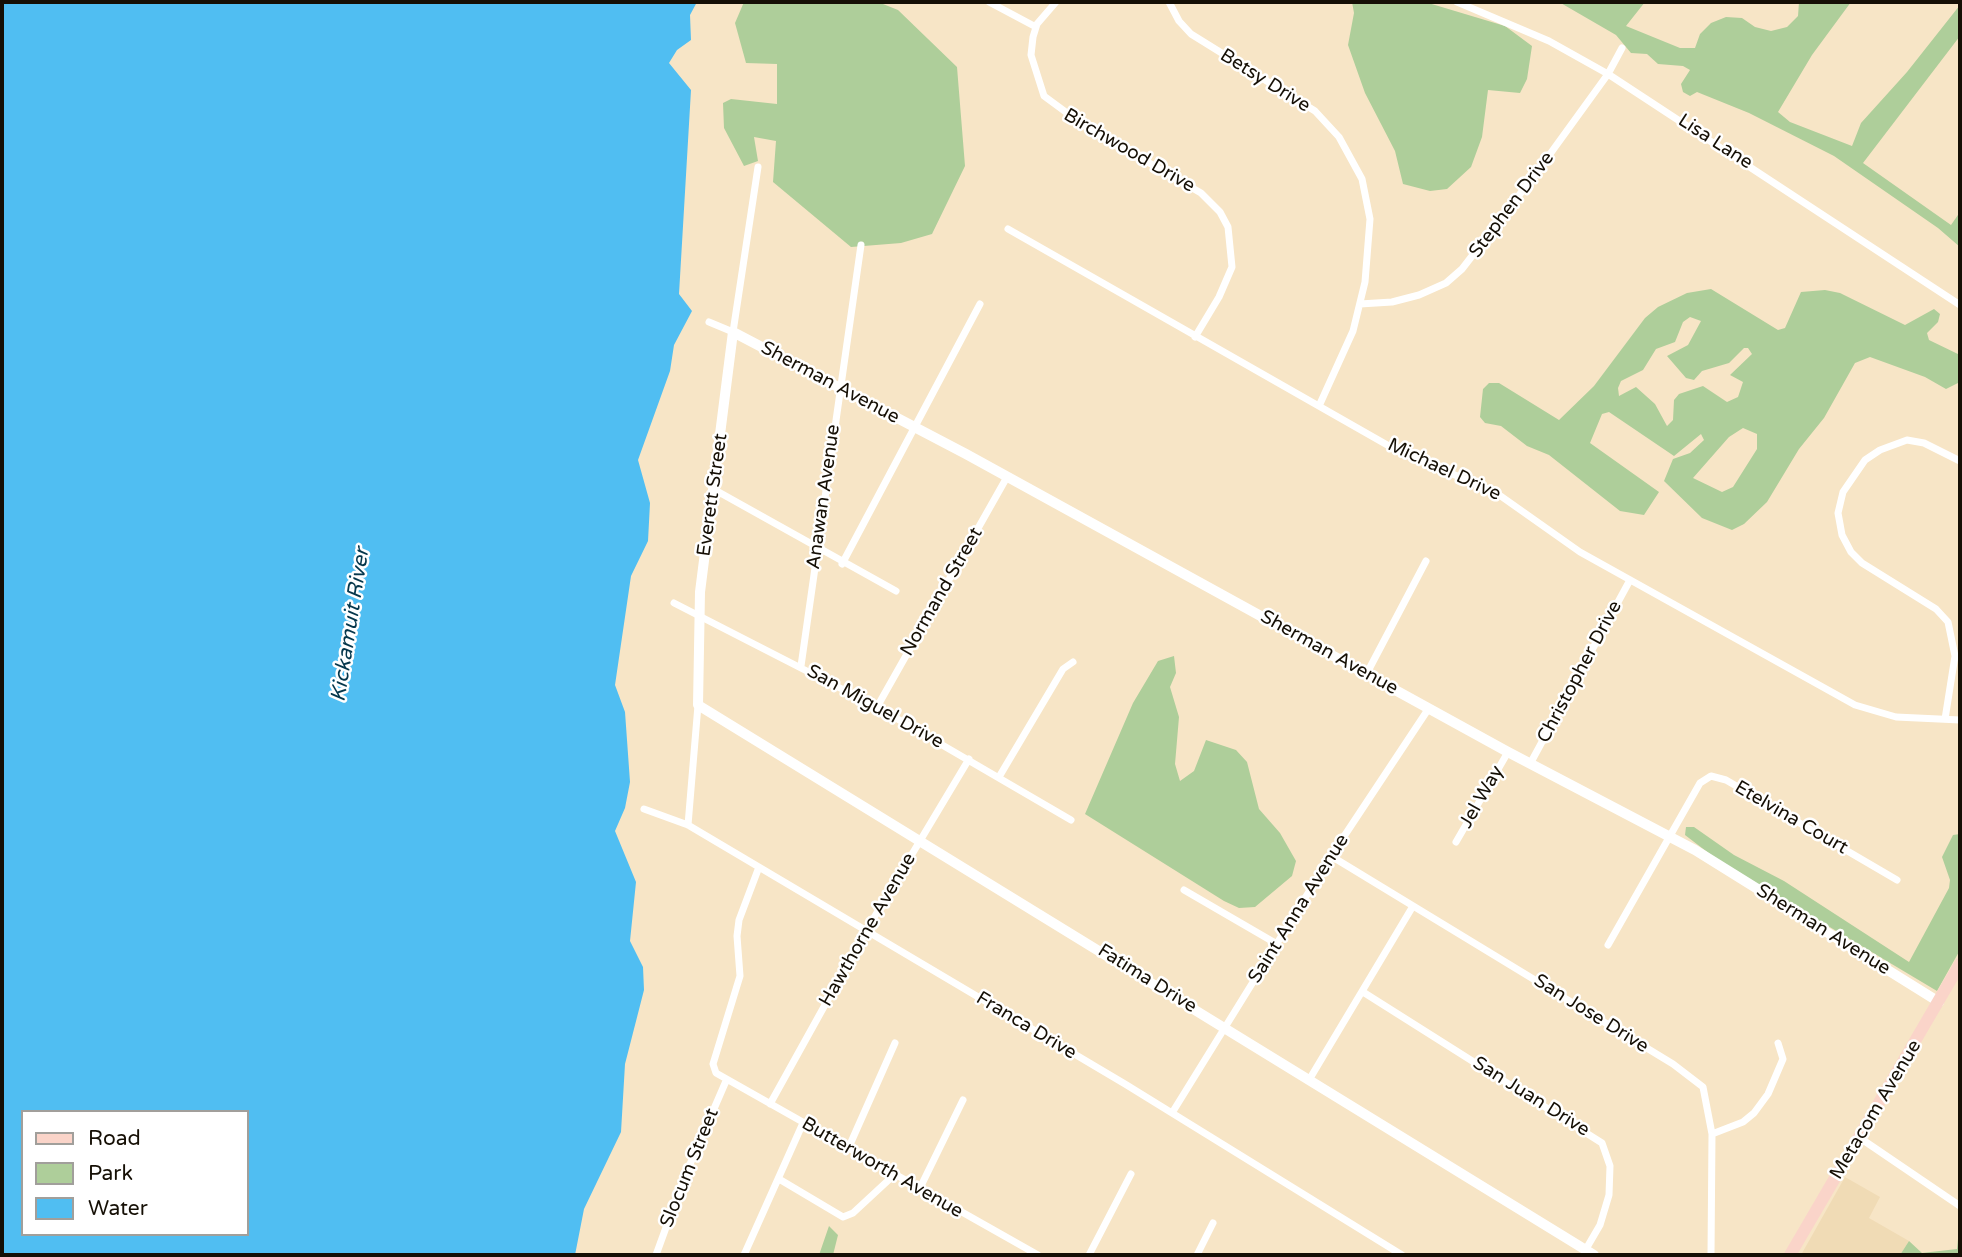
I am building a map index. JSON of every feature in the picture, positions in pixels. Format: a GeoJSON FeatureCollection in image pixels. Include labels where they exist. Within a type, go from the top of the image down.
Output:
{"type":"FeatureCollection","features":[{"type":"Feature","properties":{"kind":"main road","name":"Metacom Avenue"},"geometry":{"type":"LineString","coordinates":[[1790,1255],[1960,964]]}},
{"type":"Feature","properties":{"kind":"street"},"geometry":{"type":"LineString","coordinates":[[989,2],[1036,27],[1056,2]]}},
{"type":"Feature","properties":{"kind":"street","name":"Betsy Drive"},"geometry":{"type":"LineString","coordinates":[[1169,2],[1179,21],[1191,34],[1315,111],[1352,157],[1362,179],[1370,219],[1367,264],[1360,304],[1342,356],[1319,406]]}},
{"type":"Feature","properties":{"kind":"street","name":"Lisa Lane"},"geometry":{"type":"LineString","coordinates":[[1457,2],[1549,41],[1608,74],[1960,305]]}},
{"type":"Feature","properties":{"kind":"street","name":"Birchwood Drive"},"geometry":{"type":"LineString","coordinates":[[1036,27],[1031,55],[1044,96],[1082,124],[1201,193],[1225,220],[1231,234],[1232,267],[1219,297],[1195,337]]}},
{"type":"Feature","properties":{"kind":"street","name":"Stephen Drive"},"geometry":{"type":"LineString","coordinates":[[1360,304],[1392,302],[1419,295],[1446,283],[1462,269],[1608,74],[1622,48]]}},
{"type":"Feature","properties":{"kind":"street","name":"Everett Street"},"geometry":{"type":"LineString","coordinates":[[688,825],[698,705],[699,614],[733,332],[758,167]]}},
{"type":"Feature","properties":{"kind":"street","name":"Michael Drive"},"geometry":{"type":"LineString","coordinates":[[1008,229],[1195,337],[1428,466],[1495,492],[1554,535],[1630,580],[1855,705],[1896,717],[1960,720]]}},
{"type":"Feature","properties":{"kind":"street","name":"Anawan Avenue"},"geometry":{"type":"LineString","coordinates":[[802,666],[816,549],[861,245]]}},
{"type":"Feature","properties":{"kind":"street"},"geometry":{"type":"LineString","coordinates":[[842,564],[912,427],[980,304]]}},
{"type":"Feature","properties":{"kind":"street","name":"Sherman Avenue"},"geometry":{"type":"LineString","coordinates":[[709,322],[840,387],[1735,874],[1939,1002]]}},
{"type":"Feature","properties":{"kind":"street"},"geometry":{"type":"LineString","coordinates":[[1945,719],[1955,656],[1948,622],[1936,609],[1862,563],[1851,552],[1842,535],[1838,513],[1843,492],[1865,460],[1880,450],[1907,440],[1924,443],[1960,461]]}},
{"type":"Feature","properties":{"kind":"street","name":"Normand Street"},"geometry":{"type":"LineString","coordinates":[[877,707],[1007,477]]}},
{"type":"Feature","properties":{"kind":"street"},"geometry":{"type":"LineString","coordinates":[[715,490],[842,564],[896,592]]}},
{"type":"Feature","properties":{"kind":"street"},"geometry":{"type":"LineString","coordinates":[[1367,673],[1426,561]]}},
{"type":"Feature","properties":{"kind":"street","name":"Christopher Drive"},"geometry":{"type":"LineString","coordinates":[[1530,764],[1630,580]]}},
{"type":"Feature","properties":{"kind":"street","name":"San Miguel Drive"},"geometry":{"type":"LineString","coordinates":[[674,603],[802,666],[969,759],[1071,820]]}},
{"type":"Feature","properties":{"kind":"street"},"geometry":{"type":"LineString","coordinates":[[999,777],[1063,668],[1073,662]]}},
{"type":"Feature","properties":{"kind":"street","name":"Fatima Drive"},"geometry":{"type":"LineString","coordinates":[[698,705],[1590,1252]]}},
{"type":"Feature","properties":{"kind":"street","name":"Saint Anna Avenue"},"geometry":{"type":"LineString","coordinates":[[1172,1112],[1331,856],[1429,708]]}},
{"type":"Feature","properties":{"kind":"street","name":"Jel Way"},"geometry":{"type":"LineString","coordinates":[[1457,842],[1508,752]]}},
{"type":"Feature","properties":{"kind":"street","name":"Hawthorne Avenue"},"geometry":{"type":"LineString","coordinates":[[770,1104],[866,931],[969,759]]}},
{"type":"Feature","properties":{"kind":"street","name":"Etelvina Court"},"geometry":{"type":"LineString","coordinates":[[1668,837],[1700,783],[1711,776],[1726,780],[1897,880]]}},
{"type":"Feature","properties":{"kind":"street","name":"Franca Drive"},"geometry":{"type":"LineString","coordinates":[[644,809],[688,825],[1172,1112],[1402,1255]]}},
{"type":"Feature","properties":{"kind":"street"},"geometry":{"type":"LineString","coordinates":[[1608,945],[1668,837]]}},
{"type":"Feature","properties":{"kind":"street","name":"San Jose Drive"},"geometry":{"type":"LineString","coordinates":[[1331,856],[1673,1064],[1703,1087],[1712,1134],[1711,1255]]}},
{"type":"Feature","properties":{"kind":"street"},"geometry":{"type":"LineString","coordinates":[[726,1081],[716,1073],[713,1064],[738,988],[739,920],[759,867]]}},
{"type":"Feature","properties":{"kind":"street"},"geometry":{"type":"LineString","coordinates":[[1184,890],[1277,944]]}},
{"type":"Feature","properties":{"kind":"street"},"geometry":{"type":"LineString","coordinates":[[1309,1080],[1413,906]]}},
{"type":"Feature","properties":{"kind":"street","name":"San Juan Drive"},"geometry":{"type":"LineString","coordinates":[[1363,992],[1602,1143],[1610,1166],[1609,1195],[1590,1252]]}},
{"type":"Feature","properties":{"kind":"street"},"geometry":{"type":"LineString","coordinates":[[848,1149],[895,1043]]}},
{"type":"Feature","properties":{"kind":"street"},"geometry":{"type":"LineString","coordinates":[[1712,1134],[1742,1122],[1761,1104],[1777,1079],[1783,1059],[1778,1043]]}},
{"type":"Feature","properties":{"kind":"street","name":"Butterworth Avenue"},"geometry":{"type":"LineString","coordinates":[[726,1081],[1038,1255]]}},
{"type":"Feature","properties":{"kind":"street","name":"Slocum Street"},"geometry":{"type":"LineString","coordinates":[[655,1255],[726,1081]]}},
{"type":"Feature","properties":{"kind":"street"},"geometry":{"type":"LineString","coordinates":[[919,1190],[963,1100]]}},
{"type":"Feature","properties":{"kind":"street"},"geometry":{"type":"LineString","coordinates":[[744,1255],[803,1123]]}},
{"type":"Feature","properties":{"kind":"street"},"geometry":{"type":"LineString","coordinates":[[1860,1138],[1960,1206]]}},
{"type":"Feature","properties":{"kind":"street"},"geometry":{"type":"LineString","coordinates":[[1089,1255],[1131,1174]]}},
{"type":"Feature","properties":{"kind":"street"},"geometry":{"type":"LineString","coordinates":[[779,1179],[843,1217],[894,1175]]}},
{"type":"Feature","properties":{"kind":"street"},"geometry":{"type":"LineString","coordinates":[[1197,1255],[1213,1223]]}},
{"type":"Feature","properties":{"kind":"shaded area"},"geometry":{"type":"Polygon","coordinates":[[[1845,1177],[1880,1197],[1869,1218],[1909,1241],[1900,1255],[1801,1255],[1845,1177]]]}},
{"type":"Feature","properties":{"kind":"green space"},"geometry":{"type":"Polygon","coordinates":[[[744,2],[878,2],[898,10],[957,67],[965,166],[932,234],[901,243],[851,247],[773,182],[776,141],[754,137],[758,161],[744,166],[724,128],[723,103],[731,99],[777,104],[777,64],[746,63],[735,23],[744,2]]]}},
{"type":"Feature","properties":{"kind":"green space"},"geometry":{"type":"Polygon","coordinates":[[[1352,2],[1425,2],[1505,26],[1532,46],[1527,79],[1520,93],[1488,90],[1482,137],[1471,167],[1447,189],[1430,191],[1403,184],[1395,151],[1365,93],[1348,45],[1354,13],[1352,2]]]}},
{"type":"Feature","properties":{"kind":"green space"},"geometry":{"type":"Polygon","coordinates":[[[1559,2],[1645,2],[1626,26],[1680,48],[1695,48],[1700,34],[1711,23],[1726,17],[1742,18],[1755,27],[1771,31],[1787,27],[1798,16],[1799,2],[1851,2],[1812,55],[1778,112],[1790,122],[1852,146],[1861,123],[1907,72],[1960,5],[1960,36],[1863,163],[1951,225],[1960,212],[1960,247],[1938,228],[1834,156],[1749,113],[1697,92],[1690,96],[1683,92],[1681,84],[1690,70],[1683,66],[1658,64],[1647,54],[1631,53],[1616,35],[1559,2]]]}},
{"type":"Feature","properties":{"kind":"green space"},"geometry":{"type":"Polygon","coordinates":[[[1711,289],[1778,330],[1785,328],[1801,292],[1825,290],[1840,293],[1905,325],[1934,309],[1940,314],[1938,322],[1927,333],[1929,340],[1960,355],[1960,382],[1946,389],[1925,377],[1870,357],[1855,363],[1824,418],[1799,449],[1767,502],[1744,524],[1732,530],[1702,518],[1664,481],[1673,459],[1690,453],[1704,440],[1701,434],[1674,456],[1609,412],[1602,414],[1590,443],[1659,492],[1644,515],[1620,511],[1549,455],[1527,446],[1501,426],[1485,423],[1480,417],[1483,389],[1489,383],[1499,383],[1559,420],[1594,386],[1645,318],[1658,307],[1687,293],[1711,289]],[[1690,317],[1683,322],[1675,342],[1656,349],[1643,370],[1621,381],[1618,388],[1619,396],[1636,387],[1655,404],[1667,426],[1673,420],[1674,400],[1679,394],[1703,386],[1727,402],[1738,397],[1743,382],[1730,375],[1752,354],[1748,348],[1744,348],[1729,363],[1702,371],[1694,380],[1686,378],[1667,356],[1688,345],[1701,321],[1690,317]],[[1743,428],[1729,437],[1693,478],[1722,492],[1733,487],[1757,449],[1757,434],[1743,428]]]}},
{"type":"Feature","properties":{"kind":"green space"},"geometry":{"type":"Polygon","coordinates":[[[1174,656],[1176,673],[1170,687],[1179,717],[1175,764],[1180,781],[1194,771],[1206,740],[1236,750],[1247,762],[1259,809],[1280,833],[1296,861],[1292,876],[1255,907],[1239,908],[1224,901],[1085,814],[1133,703],[1158,661],[1174,656]]]}},
{"type":"Feature","properties":{"kind":"green space"},"geometry":{"type":"Polygon","coordinates":[[[1686,827],[1694,827],[1734,855],[1784,881],[1909,962],[1949,888],[1950,880],[1942,857],[1953,835],[1960,834],[1960,950],[1937,991],[1719,861],[1685,835],[1686,827]]]}},
{"type":"Feature","properties":{"kind":"green space"},"geometry":{"type":"Polygon","coordinates":[[[1960,1219],[1960,1255],[1900,1255],[1909,1241],[1922,1253],[1957,1249],[1960,1219]]]}},
{"type":"Feature","properties":{"kind":"green space"},"geometry":{"type":"Polygon","coordinates":[[[829,1226],[838,1235],[833,1255],[819,1255],[829,1226]]]}},
{"type":"Feature","properties":{"kind":"water","name":"Kickamuit River"},"geometry":{"type":"Polygon","coordinates":[[[2,2],[697,2],[690,15],[691,40],[677,50],[669,63],[691,90],[679,294],[692,311],[674,345],[670,371],[638,460],[650,503],[648,541],[631,576],[615,685],[625,712],[630,782],[625,808],[615,831],[636,882],[630,941],[643,967],[644,990],[625,1064],[621,1132],[584,1209],[575,1255],[2,1255],[2,2]]]}}]}
